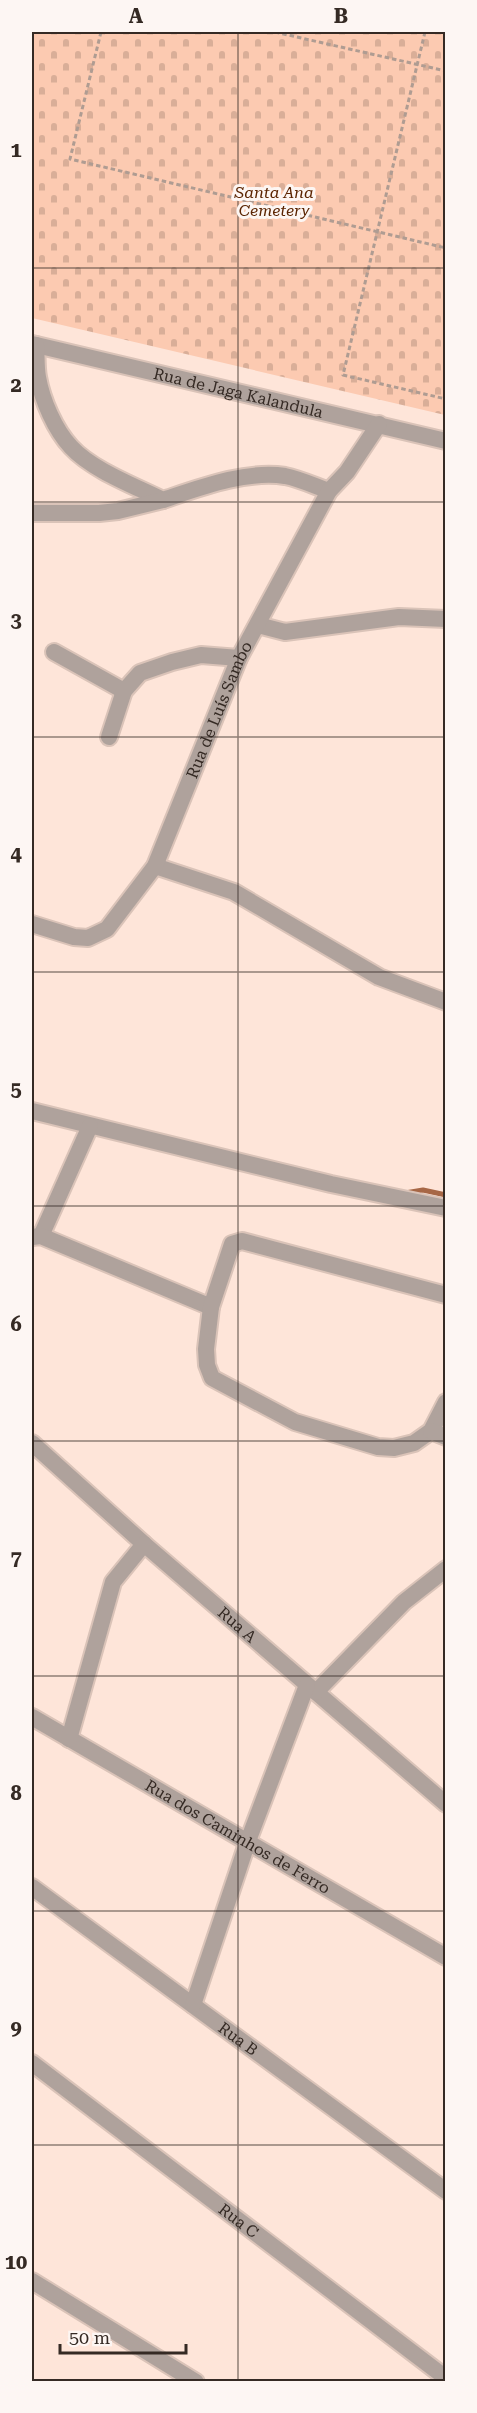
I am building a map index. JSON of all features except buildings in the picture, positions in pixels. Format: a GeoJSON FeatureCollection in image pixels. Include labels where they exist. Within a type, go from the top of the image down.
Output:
{"type":"FeatureCollection","features":[{"type":"Feature","properties":{"kind":"street","name":"Rua de Jaga Kalandula"},"geometry":{"type":"LineString","coordinates":[[34,344],[446,441]]}},
{"type":"Feature","properties":{"kind":"street"},"geometry":{"type":"LineString","coordinates":[[34,344],[38,377],[45,402],[57,428],[71,447],[84,458],[163,500]]}},
{"type":"Feature","properties":{"kind":"street","name":"Rua de Luís Sambo"},"geometry":{"type":"LineString","coordinates":[[32,924],[74,938],[88,938],[107,929],[155,866],[239,658],[329,491],[347,472],[379,424]]}},
{"type":"Feature","properties":{"kind":"street"},"geometry":{"type":"LineString","coordinates":[[32,513],[118,511],[163,500],[201,487],[265,475],[285,477],[329,491]]}},
{"type":"Feature","properties":{"kind":"street"},"geometry":{"type":"LineString","coordinates":[[258,625],[285,632],[399,617],[446,619]]}},
{"type":"Feature","properties":{"kind":"street"},"geometry":{"type":"LineString","coordinates":[[54,652],[124,691]]}},
{"type":"Feature","properties":{"kind":"street"},"geometry":{"type":"LineString","coordinates":[[109,737],[124,691],[140,673],[201,655],[239,658]]}},
{"type":"Feature","properties":{"kind":"street"},"geometry":{"type":"LineString","coordinates":[[155,866],[234,892],[379,977],[446,1002]]}},
{"type":"Feature","properties":{"kind":"street"},"geometry":{"type":"LineString","coordinates":[[32,1111],[331,1184],[446,1208]]}},
{"type":"Feature","properties":{"kind":"street"},"geometry":{"type":"LineString","coordinates":[[90,1126],[36,1237],[211,1307]]}},
{"type":"Feature","properties":{"kind":"street"},"geometry":{"type":"LineString","coordinates":[[446,1295],[242,1241],[232,1244],[211,1307],[206,1349],[207,1365],[212,1378],[295,1422],[378,1447],[394,1448],[438,1434],[446,1402]]}},
{"type":"Feature","properties":{"kind":"street","name":"Rua A"},"geometry":{"type":"LineString","coordinates":[[32,1443],[144,1544],[446,1804]]}},
{"type":"Feature","properties":{"kind":"street"},"geometry":{"type":"LineString","coordinates":[[69,1739],[113,1582],[144,1544]]}},
{"type":"Feature","properties":{"kind":"street"},"geometry":{"type":"LineString","coordinates":[[193,2005],[248,1841],[311,1688],[404,1602],[446,1569]]}},
{"type":"Feature","properties":{"kind":"street","name":"Rua dos Caminhos de Ferro"},"geometry":{"type":"LineString","coordinates":[[32,1718],[446,1957]]}},
{"type":"Feature","properties":{"kind":"street","name":"Rua B"},"geometry":{"type":"LineString","coordinates":[[32,1887],[446,2191]]}},
{"type":"Feature","properties":{"kind":"street","name":"Rua C"},"geometry":{"type":"LineString","coordinates":[[33,2069],[446,2378]]}},
{"type":"Feature","properties":{"kind":"street"},"geometry":{"type":"LineString","coordinates":[[32,2281],[196,2382]]}},
{"type":"Feature","properties":{"kind":"path"},"geometry":{"type":"LineString","coordinates":[[100,32],[70,159],[446,248]]}},
{"type":"Feature","properties":{"kind":"path"},"geometry":{"type":"LineString","coordinates":[[275,32],[446,71]]}},
{"type":"Feature","properties":{"kind":"path"},"geometry":{"type":"LineString","coordinates":[[425,32],[343,375],[446,399]]}},
{"type":"Feature","properties":{"kind":"green space","name":"Santa Ana Cemetery"},"geometry":{"type":"Polygon","coordinates":[[[32,32],[445,32],[445,415],[32,318],[32,32]]]}},
{"type":"Feature","properties":{"kind":"waterway"},"geometry":{"type":"LineString","coordinates":[[405,1193],[423,1190],[446,1195]]}}]}
